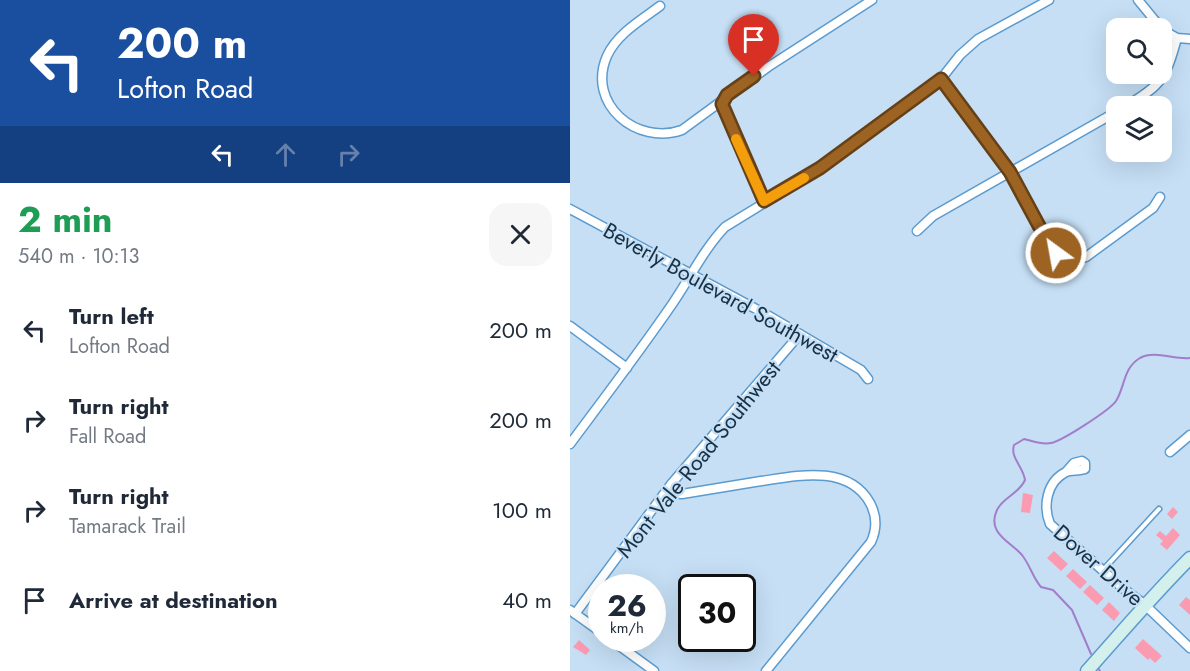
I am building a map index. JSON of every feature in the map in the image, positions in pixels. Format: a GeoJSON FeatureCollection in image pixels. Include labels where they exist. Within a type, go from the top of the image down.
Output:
{"type":"FeatureCollection","features":[{"type":"Feature","properties":{"kind":"street"},"geometry":{"type":"LineString","coordinates":[[660,6],[623,34],[609,52],[602,76],[609,103],[620,118],[634,128],[666,134],[682,130],[727,95],[872,0]]}},
{"type":"Feature","properties":{"kind":"street"},"geometry":{"type":"LineString","coordinates":[[570,444],[692,276],[724,226],[820,168],[941,79],[964,51],[978,39],[1049,0]]}},
{"type":"Feature","properties":{"kind":"street"},"geometry":{"type":"LineString","coordinates":[[1138,0],[1152,18]]}},
{"type":"Feature","properties":{"kind":"street"},"geometry":{"type":"LineString","coordinates":[[1172,35],[1190,39]]}},
{"type":"Feature","properties":{"kind":"street"},"geometry":{"type":"LineString","coordinates":[[1142,96],[1155,88],[1164,78],[1177,38]]}},
{"type":"Feature","properties":{"kind":"street"},"geometry":{"type":"LineString","coordinates":[[941,79],[1010,172],[1051,248],[1063,258],[1070,260],[1086,257],[1153,208],[1160,197]]}},
{"type":"Feature","properties":{"kind":"street"},"geometry":{"type":"LineString","coordinates":[[723,100],[723,107],[764,201]]}},
{"type":"Feature","properties":{"kind":"street"},"geometry":{"type":"LineString","coordinates":[[917,231],[933,216],[1106,118]]}},
{"type":"Feature","properties":{"kind":"street","name":"Beverly Boulevard Southwest"},"geometry":{"type":"LineString","coordinates":[[570,209],[800,334],[861,370],[868,379]]}},
{"type":"Feature","properties":{"kind":"street"},"geometry":{"type":"LineString","coordinates":[[570,326],[627,368]]}},
{"type":"Feature","properties":{"kind":"street","name":"Mont Vale Road Southwest"},"geometry":{"type":"LineString","coordinates":[[572,612],[665,493],[800,334]]}},
{"type":"Feature","properties":{"kind":"street"},"geometry":{"type":"LineString","coordinates":[[1170,452],[1190,435]]}},
{"type":"Feature","properties":{"kind":"street","name":"Dover Drive"},"geometry":{"type":"LineString","coordinates":[[1066,472],[1056,481],[1046,501],[1048,518],[1055,530],[1144,604],[1190,648]]}},
{"type":"Feature","properties":{"kind":"street"},"geometry":{"type":"LineString","coordinates":[[665,493],[682,494],[816,475],[848,482],[871,504],[876,526],[871,542],[766,671]]}},
{"type":"Feature","properties":{"kind":"street"},"geometry":{"type":"LineString","coordinates":[[1091,666],[1144,604],[1190,558]]}},
{"type":"Feature","properties":{"kind":"street"},"geometry":{"type":"LineString","coordinates":[[572,612],[588,623]]}},
{"type":"Feature","properties":{"kind":"street"},"geometry":{"type":"LineString","coordinates":[[628,652],[654,671]]}},
{"type":"Feature","properties":{"kind":"lane"},"geometry":{"type":"LineString","coordinates":[[1103,571],[1159,509]]}},
{"type":"Feature","properties":{"kind":"building"},"geometry":{"type":"Polygon","coordinates":[[[1023,493],[1033,495],[1030,513],[1021,512],[1023,493]]]}},
{"type":"Feature","properties":{"kind":"building"},"geometry":{"type":"Polygon","coordinates":[[[1173,507],[1178,512],[1172,519],[1167,514],[1173,507]]]}},
{"type":"Feature","properties":{"kind":"building"},"geometry":{"type":"Polygon","coordinates":[[[1173,528],[1180,535],[1167,550],[1160,544],[1163,541],[1156,535],[1160,531],[1166,536],[1173,528]]]}},
{"type":"Feature","properties":{"kind":"building"},"geometry":{"type":"Polygon","coordinates":[[[1054,551],[1068,564],[1061,571],[1047,558],[1054,551]]]}},
{"type":"Feature","properties":{"kind":"building"},"geometry":{"type":"Polygon","coordinates":[[[1073,569],[1087,582],[1080,589],[1066,576],[1073,569]]]}},
{"type":"Feature","properties":{"kind":"building"},"geometry":{"type":"Polygon","coordinates":[[[1090,585],[1104,598],[1097,605],[1083,592],[1090,585]]]}},
{"type":"Feature","properties":{"kind":"building"},"geometry":{"type":"Polygon","coordinates":[[[1186,597],[1190,600],[1190,615],[1179,605],[1186,597]]]}},
{"type":"Feature","properties":{"kind":"building"},"geometry":{"type":"Polygon","coordinates":[[[1109,602],[1120,613],[1114,621],[1102,610],[1109,602]]]}},
{"type":"Feature","properties":{"kind":"building"},"geometry":{"type":"Polygon","coordinates":[[[1143,639],[1162,656],[1155,663],[1135,648],[1143,639]]]}},
{"type":"Feature","properties":{"kind":"building"},"geometry":{"type":"Polygon","coordinates":[[[579,640],[588,648],[588,652],[586,655],[573,647],[579,640]]]}},
{"type":"Feature","properties":{"kind":"waterway"},"geometry":{"type":"LineString","coordinates":[[1091,654],[1072,610],[1053,590],[1041,587],[1022,555],[997,531],[994,518],[997,510],[1025,480],[1015,458],[1014,445],[1024,439],[1051,443],[1096,418],[1116,401],[1127,372],[1140,358],[1152,355],[1190,358]]}},
{"type":"Feature","properties":{"kind":"slow traffic"},"geometry":{"type":"LineString","coordinates":[[736,139],[764,201],[804,178]]}},
{"type":"Feature","properties":{"kind":"route"},"geometry":{"type":"LineString","coordinates":[[754,76],[727,95],[722,104],[764,201],[820,168],[941,79],[1010,172],[1051,248],[1056,253]]}}]}
